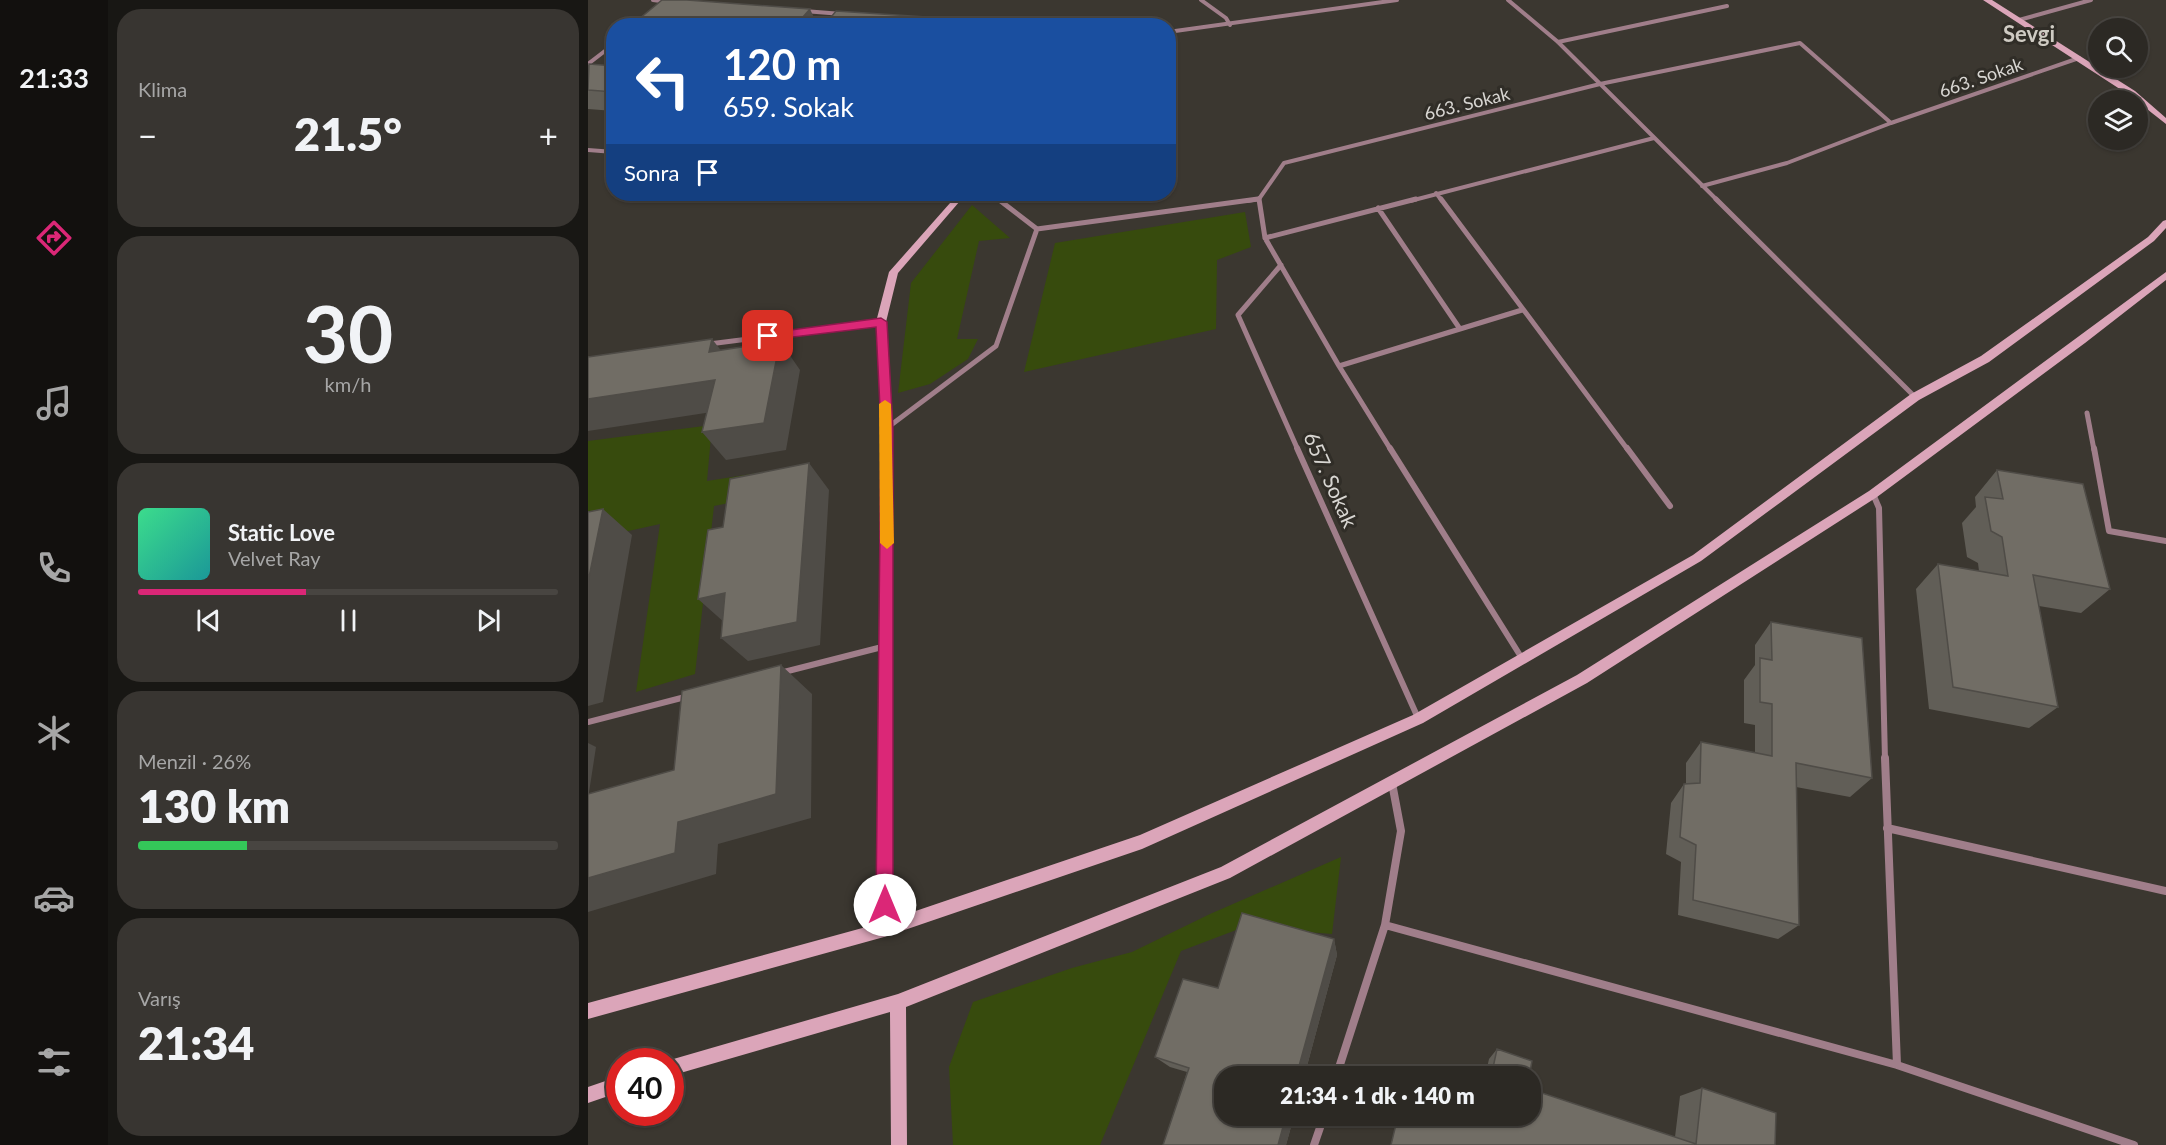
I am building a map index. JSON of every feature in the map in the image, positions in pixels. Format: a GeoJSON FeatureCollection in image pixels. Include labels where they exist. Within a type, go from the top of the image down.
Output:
{"type":"FeatureCollection","features":[{"type":"Feature","properties":{"kind":"street"},"geometry":{"type":"LineString","coordinates":[[653,0],[668,2],[661,8]]}},
{"type":"Feature","properties":{"kind":"street"},"geometry":{"type":"LineString","coordinates":[[1201,0],[1226,18],[1230,25]]}},
{"type":"Feature","properties":{"kind":"street"},"geometry":{"type":"LineString","coordinates":[[1176,31],[1397,0]]}},
{"type":"Feature","properties":{"kind":"street"},"geometry":{"type":"LineString","coordinates":[[1508,0],[1558,42],[1915,398]]}},
{"type":"Feature","properties":{"kind":"street"},"geometry":{"type":"LineString","coordinates":[[1988,0],[2127,90]]}},
{"type":"Feature","properties":{"kind":"street"},"geometry":{"type":"LineString","coordinates":[[2019,20],[2091,0]]}},
{"type":"Feature","properties":{"kind":"street"},"geometry":{"type":"LineString","coordinates":[[1558,42],[1727,6]]}},
{"type":"Feature","properties":{"kind":"street"},"geometry":{"type":"LineString","coordinates":[[797,11],[843,14]]}},
{"type":"Feature","properties":{"kind":"street","name":"663. Sokak"},"geometry":{"type":"LineString","coordinates":[[1259,199],[1284,163],[1600,84],[1800,43],[1892,123]]}},
{"type":"Feature","properties":{"kind":"street"},"geometry":{"type":"LineString","coordinates":[[588,64],[606,50]]}},
{"type":"Feature","properties":{"kind":"street","name":"663. Sokak"},"geometry":{"type":"LineString","coordinates":[[1702,186],[1787,163],[1892,123],[2079,58]]}},
{"type":"Feature","properties":{"kind":"street"},"geometry":{"type":"LineString","coordinates":[[2148,100],[2166,108]]}},
{"type":"Feature","properties":{"kind":"street"},"geometry":{"type":"LineString","coordinates":[[2148,107],[2166,122]]}},
{"type":"Feature","properties":{"kind":"street"},"geometry":{"type":"LineString","coordinates":[[1265,238],[1654,138]]}},
{"type":"Feature","properties":{"kind":"street"},"geometry":{"type":"LineString","coordinates":[[588,150],[606,151]]}},
{"type":"Feature","properties":{"kind":"street"},"geometry":{"type":"LineString","coordinates":[[1436,193],[1670,506]]}},
{"type":"Feature","properties":{"kind":"street"},"geometry":{"type":"LineString","coordinates":[[1000,201],[1037,229],[1259,199],[1265,238],[1339,366],[1523,660]]}},
{"type":"Feature","properties":{"kind":"street"},"geometry":{"type":"LineString","coordinates":[[885,929],[887,428],[881,322],[894,272],[956,201]]}},
{"type":"Feature","properties":{"kind":"street"},"geometry":{"type":"LineString","coordinates":[[1378,208],[1460,329]]}},
{"type":"Feature","properties":{"kind":"street"},"geometry":{"type":"LineString","coordinates":[[588,1011],[885,929],[1142,842],[1418,719],[1698,558],[1915,398],[1985,359],[2151,238],[2166,223]]}},
{"type":"Feature","properties":{"kind":"street"},"geometry":{"type":"LineString","coordinates":[[887,428],[996,346],[1037,229]]}},
{"type":"Feature","properties":{"kind":"street","name":"657. Sokak"},"geometry":{"type":"LineString","coordinates":[[1281,265],[1238,315],[1418,719]]}},
{"type":"Feature","properties":{"kind":"street"},"geometry":{"type":"LineString","coordinates":[[684,1064],[898,1002],[1225,873],[1582,679],[1873,494],[2081,341],[2166,275]]}},
{"type":"Feature","properties":{"kind":"street"},"geometry":{"type":"LineString","coordinates":[[1339,366],[1522,310]]}},
{"type":"Feature","properties":{"kind":"street"},"geometry":{"type":"LineString","coordinates":[[705,344],[881,322]]}},
{"type":"Feature","properties":{"kind":"street"},"geometry":{"type":"LineString","coordinates":[[2087,413],[2109,531],[2166,541]]}},
{"type":"Feature","properties":{"kind":"street"},"geometry":{"type":"LineString","coordinates":[[1873,494],[1879,508],[1887,828],[1897,1065]]}},
{"type":"Feature","properties":{"kind":"street"},"geometry":{"type":"LineString","coordinates":[[772,675],[887,646]]}},
{"type":"Feature","properties":{"kind":"street"},"geometry":{"type":"LineString","coordinates":[[588,722],[703,693]]}},
{"type":"Feature","properties":{"kind":"street"},"geometry":{"type":"LineString","coordinates":[[1340,1066],[1385,925],[1401,831],[1392,782]]}},
{"type":"Feature","properties":{"kind":"street"},"geometry":{"type":"LineString","coordinates":[[1887,828],[2166,891]]}},
{"type":"Feature","properties":{"kind":"street"},"geometry":{"type":"LineString","coordinates":[[1385,925],[1897,1065],[2134,1145]]}},
{"type":"Feature","properties":{"kind":"street"},"geometry":{"type":"LineString","coordinates":[[898,1002],[899,1145]]}},
{"type":"Feature","properties":{"kind":"street"},"geometry":{"type":"LineString","coordinates":[[588,1095],[606,1089]]}},
{"type":"Feature","properties":{"kind":"street"},"geometry":{"type":"LineString","coordinates":[[1314,1145],[1321,1126]]}},
{"type":"Feature","properties":{"kind":"green space"},"geometry":{"type":"Polygon","coordinates":[[[972,205],[1010,238],[979,241],[957,339],[978,339],[968,359],[930,384],[898,393],[911,283],[972,205]]]}},
{"type":"Feature","properties":{"kind":"green space"},"geometry":{"type":"Polygon","coordinates":[[[1245,212],[1251,247],[1217,260],[1216,329],[1024,372],[1055,243],[1245,212]]]}},
{"type":"Feature","properties":{"kind":"green space"},"geometry":{"type":"Polygon","coordinates":[[[712,425],[707,481],[808,465],[809,487],[714,506],[695,674],[636,692],[660,524],[588,540],[588,441],[712,425]]]}},
{"type":"Feature","properties":{"kind":"green space"},"geometry":{"type":"Polygon","coordinates":[[[1341,857],[1332,934],[1244,927],[1181,951],[1100,1145],[953,1145],[949,1067],[973,1002],[1072,968],[1132,952],[1210,914],[1341,857]]]}},
{"type":"Feature","properties":{"kind":"building"},"geometry":{"type":"Polygon","coordinates":[[[662,0],[810,9],[802,18],[640,18],[662,0]]]}},
{"type":"Feature","properties":{"kind":"building"},"geometry":{"type":"Polygon","coordinates":[[[836,11],[941,18],[830,18],[836,11]]]}},
{"type":"Feature","properties":{"kind":"building"},"geometry":{"type":"Polygon","coordinates":[[[589,64],[606,65],[606,91],[588,90],[589,64]]]}},
{"type":"Feature","properties":{"kind":"building"},"geometry":{"type":"Polygon","coordinates":[[[712,339],[709,352],[780,341],[764,423],[702,432],[715,380],[588,399],[588,357],[712,339]]]}},
{"type":"Feature","properties":{"kind":"building"},"geometry":{"type":"Polygon","coordinates":[[[809,463],[797,622],[721,638],[725,593],[698,599],[708,530],[723,527],[730,479],[809,463]]]}},
{"type":"Feature","properties":{"kind":"building"},"geometry":{"type":"Polygon","coordinates":[[[1997,470],[2083,484],[2110,589],[2033,575],[2058,707],[1953,687],[1938,564],[2008,576],[2002,537],[1991,531],[1985,497],[2003,499],[1997,470]]]}},
{"type":"Feature","properties":{"kind":"building"},"geometry":{"type":"Polygon","coordinates":[[[603,509],[588,582],[588,512],[603,509]]]}},
{"type":"Feature","properties":{"kind":"building"},"geometry":{"type":"Polygon","coordinates":[[[1771,622],[1862,638],[1872,778],[1796,763],[1799,925],[1693,900],[1696,845],[1680,837],[1684,784],[1700,783],[1701,742],[1772,756],[1772,704],[1760,702],[1760,658],[1772,660],[1771,622]]]}},
{"type":"Feature","properties":{"kind":"building"},"geometry":{"type":"Polygon","coordinates":[[[781,665],[776,794],[678,822],[675,853],[588,878],[588,794],[674,770],[682,691],[781,665]]]}},
{"type":"Feature","properties":{"kind":"building"},"geometry":{"type":"Polygon","coordinates":[[[1242,913],[1334,939],[1299,1066],[1214,1066],[1214,1126],[1283,1126],[1278,1145],[1163,1145],[1189,1068],[1155,1057],[1183,979],[1218,988],[1242,913]]]}},
{"type":"Feature","properties":{"kind":"building"},"geometry":{"type":"Polygon","coordinates":[[[1497,1049],[1532,1061],[1531,1066],[1493,1066],[1497,1049]]]}},
{"type":"Feature","properties":{"kind":"building"},"geometry":{"type":"Polygon","coordinates":[[[1702,1088],[1776,1113],[1775,1145],[1391,1145],[1396,1126],[1541,1126],[1541,1093],[1696,1144],[1702,1088]]]}},
{"type":"Feature","properties":{"kind":"slow traffic"},"geometry":{"type":"LineString","coordinates":[[885,404],[887,543]]}},
{"type":"Feature","properties":{"kind":"district","name":"Sevgi"},"geometry":{"type":"Point","coordinates":[2029,34]}},
{"type":"Feature","properties":{"kind":"route"},"geometry":{"type":"LineString","coordinates":[[768,336],[881,322],[887,428],[885,905]]}}]}
